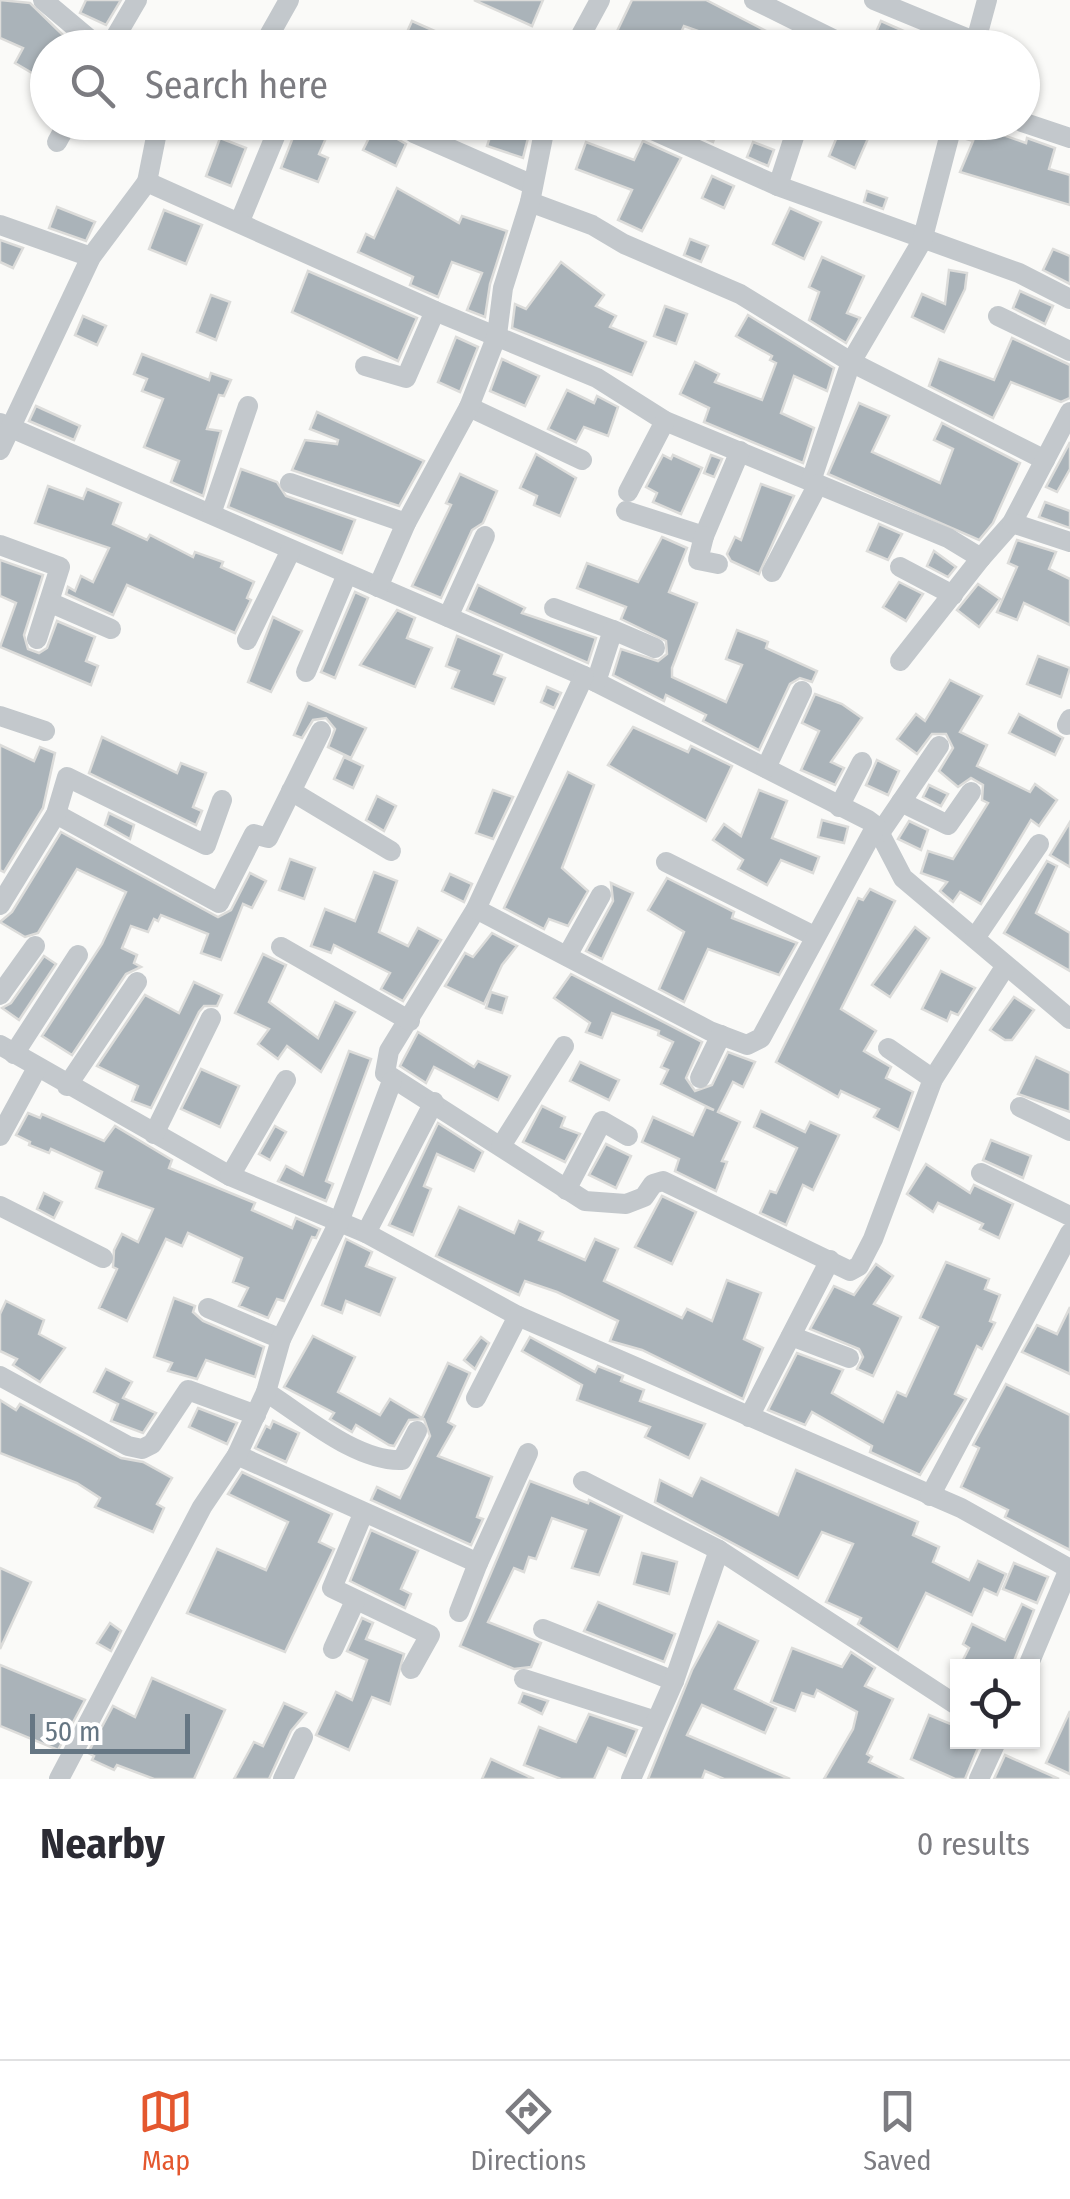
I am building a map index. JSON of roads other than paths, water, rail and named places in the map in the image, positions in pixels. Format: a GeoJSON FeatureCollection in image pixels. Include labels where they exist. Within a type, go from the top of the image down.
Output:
{"type":"FeatureCollection","features":[{"type":"Feature","properties":{"kind":"street"},"geometry":{"type":"LineString","coordinates":[[43,0],[79,30]]}},
{"type":"Feature","properties":{"kind":"street"},"geometry":{"type":"LineString","coordinates":[[120,30],[137,0]]}},
{"type":"Feature","properties":{"kind":"street"},"geometry":{"type":"LineString","coordinates":[[272,30],[289,0]]}},
{"type":"Feature","properties":{"kind":"street"},"geometry":{"type":"LineString","coordinates":[[584,30],[600,0]]}},
{"type":"Feature","properties":{"kind":"street"},"geometry":{"type":"LineString","coordinates":[[754,0],[815,30]]}},
{"type":"Feature","properties":{"kind":"street"},"geometry":{"type":"LineString","coordinates":[[874,0],[941,30]]}},
{"type":"Feature","properties":{"kind":"street"},"geometry":{"type":"LineString","coordinates":[[979,30],[987,0]]}},
{"type":"Feature","properties":{"kind":"street"},"geometry":{"type":"LineString","coordinates":[[1040,128],[1070,138]]}},
{"type":"Feature","properties":{"kind":"street"},"geometry":{"type":"LineString","coordinates":[[0,450],[4,424],[91,256],[147,182],[155,140]]}},
{"type":"Feature","properties":{"kind":"street"},"geometry":{"type":"LineString","coordinates":[[240,221],[274,140]]}},
{"type":"Feature","properties":{"kind":"street"},"geometry":{"type":"LineString","coordinates":[[428,140],[624,244],[740,294],[851,362],[1045,460]]}},
{"type":"Feature","properties":{"kind":"street"},"geometry":{"type":"LineString","coordinates":[[378,587],[406,523],[470,407],[497,335],[503,288],[542,140]]}},
{"type":"Feature","properties":{"kind":"street"},"geometry":{"type":"LineString","coordinates":[[675,140],[778,186],[1019,273],[1070,299]]}},
{"type":"Feature","properties":{"kind":"street"},"geometry":{"type":"LineString","coordinates":[[778,186],[793,140]]}},
{"type":"Feature","properties":{"kind":"street"},"geometry":{"type":"LineString","coordinates":[[772,572],[815,483],[851,362],[922,241],[948,140]]}},
{"type":"Feature","properties":{"kind":"street"},"geometry":{"type":"LineString","coordinates":[[147,182],[435,312],[597,378],[665,421],[948,538],[982,558]]}},
{"type":"Feature","properties":{"kind":"street"},"geometry":{"type":"LineString","coordinates":[[0,225],[91,256]]}},
{"type":"Feature","properties":{"kind":"street"},"geometry":{"type":"LineString","coordinates":[[365,366],[406,378],[435,312]]}},
{"type":"Feature","properties":{"kind":"street"},"geometry":{"type":"LineString","coordinates":[[998,316],[1070,352]]}},
{"type":"Feature","properties":{"kind":"street"},"geometry":{"type":"LineString","coordinates":[[212,512],[248,406]]}},
{"type":"Feature","properties":{"kind":"street"},"geometry":{"type":"LineString","coordinates":[[470,407],[582,460]]}},
{"type":"Feature","properties":{"kind":"street"},"geometry":{"type":"LineString","coordinates":[[900,662],[1012,522],[1070,412]]}},
{"type":"Feature","properties":{"kind":"street"},"geometry":{"type":"LineString","coordinates":[[665,421],[627,501],[704,536]]}},
{"type":"Feature","properties":{"kind":"street"},"geometry":{"type":"LineString","coordinates":[[4,424],[590,679],[839,807],[878,830],[903,878],[1070,1018]]}},
{"type":"Feature","properties":{"kind":"street"},"geometry":{"type":"LineString","coordinates":[[718,564],[698,560],[704,536],[740,451]]}},
{"type":"Feature","properties":{"kind":"street"},"geometry":{"type":"LineString","coordinates":[[290,483],[406,523]]}},
{"type":"Feature","properties":{"kind":"street"},"geometry":{"type":"LineString","coordinates":[[1012,522],[1070,542]]}},
{"type":"Feature","properties":{"kind":"street"},"geometry":{"type":"LineString","coordinates":[[448,617],[485,536]]}},
{"type":"Feature","properties":{"kind":"street"},"geometry":{"type":"LineString","coordinates":[[0,545],[60,567],[37,639]]}},
{"type":"Feature","properties":{"kind":"street"},"geometry":{"type":"LineString","coordinates":[[247,640],[290,550]]}},
{"type":"Feature","properties":{"kind":"street"},"geometry":{"type":"LineString","coordinates":[[900,567],[953,595]]}},
{"type":"Feature","properties":{"kind":"street"},"geometry":{"type":"LineString","coordinates":[[306,672],[347,574]]}},
{"type":"Feature","properties":{"kind":"street"},"geometry":{"type":"LineString","coordinates":[[49,602],[111,629]]}},
{"type":"Feature","properties":{"kind":"street"},"geometry":{"type":"LineString","coordinates":[[554,608],[655,648]]}},
{"type":"Feature","properties":{"kind":"street"},"geometry":{"type":"LineString","coordinates":[[613,630],[476,909],[385,1064],[384,1073],[392,1080],[434,1102],[585,1200],[626,1204],[644,1197],[654,1184],[663,1181],[850,1271],[858,1266],[933,1079],[1006,967]]}},
{"type":"Feature","properties":{"kind":"street"},"geometry":{"type":"LineString","coordinates":[[766,768],[802,691]]}},
{"type":"Feature","properties":{"kind":"street"},"geometry":{"type":"LineString","coordinates":[[0,716],[45,731]]}},
{"type":"Feature","properties":{"kind":"street"},"geometry":{"type":"LineString","coordinates":[[56,814],[219,903],[254,834],[268,838],[321,731]]}},
{"type":"Feature","properties":{"kind":"street"},"geometry":{"type":"LineString","coordinates":[[476,909],[747,1046],[762,1038],[814,936],[878,830],[940,746]]}},
{"type":"Feature","properties":{"kind":"street"},"geometry":{"type":"LineString","coordinates":[[839,807],[862,762]]}},
{"type":"Feature","properties":{"kind":"street"},"geometry":{"type":"LineString","coordinates":[[0,905],[56,814],[67,778],[206,846],[222,800]]}},
{"type":"Feature","properties":{"kind":"street"},"geometry":{"type":"LineString","coordinates":[[291,791],[392,851]]}},
{"type":"Feature","properties":{"kind":"street"},"geometry":{"type":"LineString","coordinates":[[901,802],[948,826],[971,792]]}},
{"type":"Feature","properties":{"kind":"street"},"geometry":{"type":"LineString","coordinates":[[974,938],[1040,844]]}},
{"type":"Feature","properties":{"kind":"street"},"geometry":{"type":"LineString","coordinates":[[666,862],[814,936]]}},
{"type":"Feature","properties":{"kind":"street"},"geometry":{"type":"LineString","coordinates":[[568,956],[602,894]]}},
{"type":"Feature","properties":{"kind":"street"},"geometry":{"type":"LineString","coordinates":[[0,995],[36,946]]}},
{"type":"Feature","properties":{"kind":"street"},"geometry":{"type":"LineString","coordinates":[[281,947],[410,1020]]}},
{"type":"Feature","properties":{"kind":"street"},"geometry":{"type":"LineString","coordinates":[[78,955],[7,1050],[230,1176],[366,1233],[518,1316],[930,1496],[1070,1569],[1031,1659]]}},
{"type":"Feature","properties":{"kind":"street"},"geometry":{"type":"LineString","coordinates":[[68,1086],[137,982]]}},
{"type":"Feature","properties":{"kind":"street"},"geometry":{"type":"LineString","coordinates":[[154,1134],[212,1018]]}},
{"type":"Feature","properties":{"kind":"street"},"geometry":{"type":"LineString","coordinates":[[700,1078],[721,1036]]}},
{"type":"Feature","properties":{"kind":"street"},"geometry":{"type":"LineString","coordinates":[[501,1146],[564,1046]]}},
{"type":"Feature","properties":{"kind":"street"},"geometry":{"type":"LineString","coordinates":[[888,1048],[933,1079]]}},
{"type":"Feature","properties":{"kind":"street"},"geometry":{"type":"LineString","coordinates":[[0,1136],[37,1068]]}},
{"type":"Feature","properties":{"kind":"street"},"geometry":{"type":"LineString","coordinates":[[230,1176],[286,1080]]}},
{"type":"Feature","properties":{"kind":"street"},"geometry":{"type":"LineString","coordinates":[[58,1779],[202,1507],[237,1456],[266,1392],[281,1338],[340,1222],[392,1080]]}},
{"type":"Feature","properties":{"kind":"street"},"geometry":{"type":"LineString","coordinates":[[366,1233],[434,1102]]}},
{"type":"Feature","properties":{"kind":"street"},"geometry":{"type":"LineString","coordinates":[[1020,1107],[1070,1131]]}},
{"type":"Feature","properties":{"kind":"street"},"geometry":{"type":"LineString","coordinates":[[566,1190],[602,1121],[628,1136]]}},
{"type":"Feature","properties":{"kind":"street"},"geometry":{"type":"LineString","coordinates":[[981,1172],[1070,1216]]}},
{"type":"Feature","properties":{"kind":"street"},"geometry":{"type":"LineString","coordinates":[[0,1206],[103,1258]]}},
{"type":"Feature","properties":{"kind":"street"},"geometry":{"type":"LineString","coordinates":[[930,1496],[1070,1232]]}},
{"type":"Feature","properties":{"kind":"street"},"geometry":{"type":"LineString","coordinates":[[748,1417],[830,1260]]}},
{"type":"Feature","properties":{"kind":"street"},"geometry":{"type":"LineString","coordinates":[[208,1308],[281,1338]]}},
{"type":"Feature","properties":{"kind":"street"},"geometry":{"type":"LineString","coordinates":[[476,1398],[518,1316]]}},
{"type":"Feature","properties":{"kind":"street"},"geometry":{"type":"LineString","coordinates":[[791,1336],[849,1358]]}},
{"type":"Feature","properties":{"kind":"street"},"geometry":{"type":"LineString","coordinates":[[0,1376],[128,1446],[142,1449],[152,1444],[188,1390],[256,1414]]}},
{"type":"Feature","properties":{"kind":"street"},"geometry":{"type":"LineString","coordinates":[[266,1392],[354,1446],[392,1461],[402,1460],[417,1431]]}},
{"type":"Feature","properties":{"kind":"street"},"geometry":{"type":"LineString","coordinates":[[458,1612],[528,1452]]}},
{"type":"Feature","properties":{"kind":"street"},"geometry":{"type":"LineString","coordinates":[[237,1456],[478,1563]]}},
{"type":"Feature","properties":{"kind":"street"},"geometry":{"type":"LineString","coordinates":[[583,1480],[720,1550],[950,1701]]}},
{"type":"Feature","properties":{"kind":"street"},"geometry":{"type":"LineString","coordinates":[[363,1514],[332,1588],[430,1635],[412,1669]]}},
{"type":"Feature","properties":{"kind":"street"},"geometry":{"type":"LineString","coordinates":[[631,1779],[653,1720],[674,1681],[720,1550]]}},
{"type":"Feature","properties":{"kind":"street"},"geometry":{"type":"LineString","coordinates":[[333,1650],[356,1600]]}},
{"type":"Feature","properties":{"kind":"street"},"geometry":{"type":"LineString","coordinates":[[543,1629],[674,1681]]}},
{"type":"Feature","properties":{"kind":"street"},"geometry":{"type":"LineString","coordinates":[[524,1680],[653,1720]]}},
{"type":"Feature","properties":{"kind":"street"},"geometry":{"type":"LineString","coordinates":[[283,1779],[302,1737]]}},
{"type":"Feature","properties":{"kind":"street"},"geometry":{"type":"LineString","coordinates":[[978,1779],[993,1749]]}}]}
